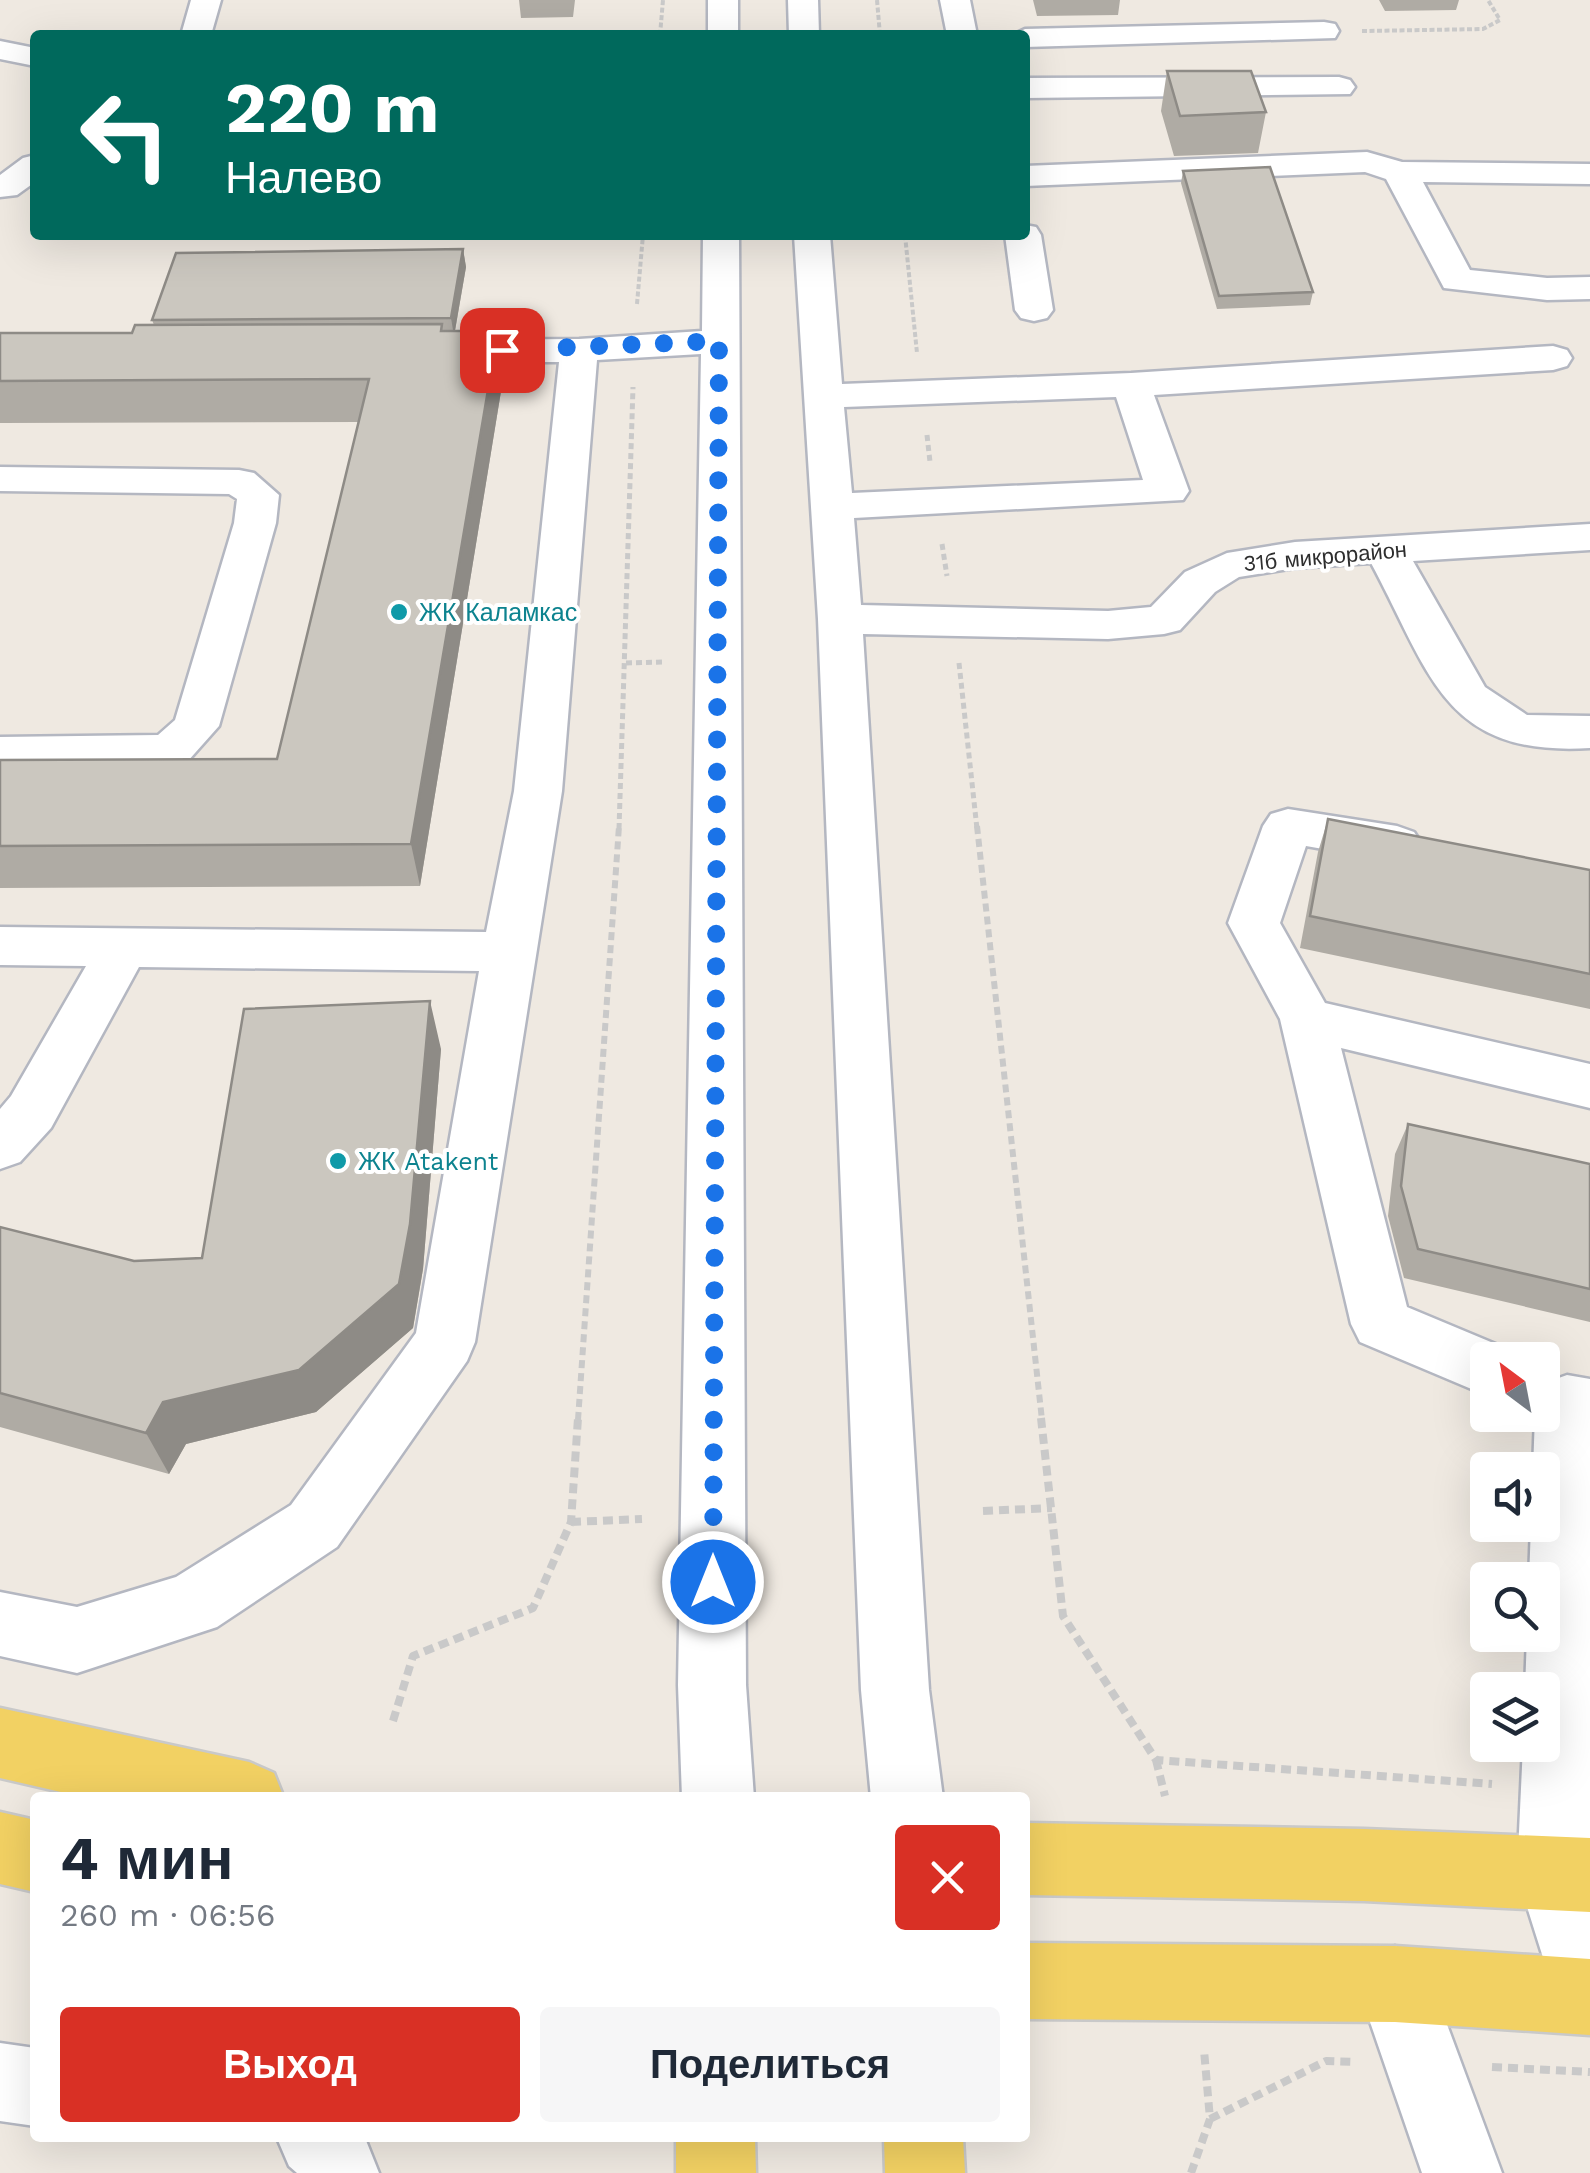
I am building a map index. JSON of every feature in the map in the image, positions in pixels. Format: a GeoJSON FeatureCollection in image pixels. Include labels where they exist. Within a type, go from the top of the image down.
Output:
{"type":"FeatureCollection","features":[{"type":"Feature","properties":{"kind":"main road"},"geometry":{"type":"LineString","coordinates":[[0,1743],[223,1792]]}},
{"type":"Feature","properties":{"kind":"main road"},"geometry":{"type":"LineString","coordinates":[[0,1848],[30,1855]]}},
{"type":"Feature","properties":{"kind":"main road"},"geometry":{"type":"LineString","coordinates":[[1030,1859],[1364,1865],[1572,1875]]}},
{"type":"Feature","properties":{"kind":"main road"},"geometry":{"type":"LineString","coordinates":[[1030,1981],[1396,1984],[1590,1996]]}},
{"type":"Feature","properties":{"kind":"main road"},"geometry":{"type":"LineString","coordinates":[[716,2142],[716,2173]]}},
{"type":"Feature","properties":{"kind":"main road"},"geometry":{"type":"LineString","coordinates":[[924,2142],[925,2173]]}},
{"type":"Feature","properties":{"kind":"street"},"geometry":{"type":"LineString","coordinates":[[197,30],[206,0]]}},
{"type":"Feature","properties":{"kind":"street"},"geometry":{"type":"LineString","coordinates":[[723,30],[724,0]]}},
{"type":"Feature","properties":{"kind":"street"},"geometry":{"type":"LineString","coordinates":[[803,0],[804,30]]}},
{"type":"Feature","properties":{"kind":"street"},"geometry":{"type":"LineString","coordinates":[[955,0],[961,30]]}},
{"type":"Feature","properties":{"kind":"street"},"geometry":{"type":"LineString","coordinates":[[1030,38],[1324,31]]}},
{"type":"Feature","properties":{"kind":"street"},"geometry":{"type":"LineString","coordinates":[[0,50],[30,56]]}},
{"type":"Feature","properties":{"kind":"street"},"geometry":{"type":"LineString","coordinates":[[1030,88],[1339,88]]}},
{"type":"Feature","properties":{"kind":"street"},"geometry":{"type":"LineString","coordinates":[[1030,176],[1367,162],[1400,172],[1590,174]]}},
{"type":"Feature","properties":{"kind":"street"},"geometry":{"type":"LineString","coordinates":[[2,189],[30,169]]}},
{"type":"Feature","properties":{"kind":"street"},"geometry":{"type":"LineString","coordinates":[[1400,172],[1457,280],[1547,289],[1590,288]]}},
{"type":"Feature","properties":{"kind":"street"},"geometry":{"type":"LineString","coordinates":[[1495,206],[1590,204]]}},
{"type":"Feature","properties":{"kind":"street"},"geometry":{"type":"LineString","coordinates":[[1418,208],[1457,207]]}},
{"type":"Feature","properties":{"kind":"street"},"geometry":{"type":"LineString","coordinates":[[718,1792],[712,1666],[720,240]]}},
{"type":"Feature","properties":{"kind":"street"},"geometry":{"type":"LineString","coordinates":[[812,240],[840,619],[895,1690],[905,1792]]}},
{"type":"Feature","properties":{"kind":"street"},"geometry":{"type":"LineString","coordinates":[[1024,240],[1034,310]]}},
{"type":"Feature","properties":{"kind":"street"},"geometry":{"type":"LineString","coordinates":[[379,351],[579,350],[719,341]]}},
{"type":"Feature","properties":{"kind":"street"},"geometry":{"type":"LineString","coordinates":[[0,1624],[78,1640],[193,1604],[314,1526],[445,1342],[538,790],[579,350]]}},
{"type":"Feature","properties":{"kind":"street"},"geometry":{"type":"LineString","coordinates":[[824,396],[1131,385],[1552,358]]}},
{"type":"Feature","properties":{"kind":"street"},"geometry":{"type":"LineString","coordinates":[[832,506],[1168,491],[1131,385]]}},
{"type":"Feature","properties":{"kind":"street"},"geometry":{"type":"LineString","coordinates":[[0,480],[239,482],[258,495],[255,523],[196,726],[170,751],[0,753]]}},
{"type":"Feature","properties":{"kind":"street","name":"31б микрорайон"},"geometry":{"type":"LineString","coordinates":[[840,619],[1108,625],[1164,620],[1200,582],[1228,566],[1294,555],[1590,538]]}},
{"type":"Feature","properties":{"kind":"street"},"geometry":{"type":"LineString","coordinates":[[1385,549],[1466,698],[1486,716],[1514,730],[1551,736],[1590,732]]}},
{"type":"Feature","properties":{"kind":"street"},"geometry":{"type":"LineString","coordinates":[[1439,851],[1288,826],[1254,923],[1307,1020],[1381,1324],[1470,1361]]}},
{"type":"Feature","properties":{"kind":"street"},"geometry":{"type":"LineString","coordinates":[[0,946],[508,952]]}},
{"type":"Feature","properties":{"kind":"street"},"geometry":{"type":"LineString","coordinates":[[0,1146],[31,1112],[123,948]]}},
{"type":"Feature","properties":{"kind":"street"},"geometry":{"type":"LineString","coordinates":[[1307,1020],[1590,1086]]}},
{"type":"Feature","properties":{"kind":"street"},"geometry":{"type":"LineString","coordinates":[[1566,1401],[1556,1789],[1590,1996]]}},
{"type":"Feature","properties":{"kind":"street"},"geometry":{"type":"LineString","coordinates":[[1396,1984],[1462,2173]]}},
{"type":"Feature","properties":{"kind":"street"},"geometry":{"type":"LineString","coordinates":[[0,2082],[30,2086]]}},
{"type":"Feature","properties":{"kind":"street"},"geometry":{"type":"LineString","coordinates":[[322,2142],[331,2150],[339,2173]]}},
{"type":"Feature","properties":{"kind":"path"},"geometry":{"type":"LineString","coordinates":[[661,30],[664,0]]}},
{"type":"Feature","properties":{"kind":"path"},"geometry":{"type":"LineString","coordinates":[[876,0],[879,30]]}},
{"type":"Feature","properties":{"kind":"path"},"geometry":{"type":"LineString","coordinates":[[1324,31],[1483,29],[1500,20],[1488,0]]}},
{"type":"Feature","properties":{"kind":"path"},"geometry":{"type":"LineString","coordinates":[[393,1721],[413,1656],[533,1608],[571,1522],[616,884],[634,346],[643,240]]}},
{"type":"Feature","properties":{"kind":"path"},"geometry":{"type":"LineString","coordinates":[[906,240],[934,502],[955,622],[1063,1616],[1156,1760],[1166,1802]]}},
{"type":"Feature","properties":{"kind":"path"},"geometry":{"type":"LineString","coordinates":[[626,663],[664,662]]}},
{"type":"Feature","properties":{"kind":"path"},"geometry":{"type":"LineString","coordinates":[[984,1511],[1052,1508]]}},
{"type":"Feature","properties":{"kind":"path"},"geometry":{"type":"LineString","coordinates":[[571,1522],[642,1519]]}},
{"type":"Feature","properties":{"kind":"path"},"geometry":{"type":"LineString","coordinates":[[1156,1760],[1556,1789]]}},
{"type":"Feature","properties":{"kind":"path"},"geometry":{"type":"LineString","coordinates":[[1191,2173],[1210,2119],[1204,2050]]}},
{"type":"Feature","properties":{"kind":"building"},"geometry":{"type":"Polygon","coordinates":[[[1167,71],[1251,71],[1266,112],[1180,116],[1167,71]]]}},
{"type":"Feature","properties":{"kind":"building"},"geometry":{"type":"Polygon","coordinates":[[[1270,167],[1313,292],[1219,296],[1183,171],[1270,167]]]}},
{"type":"Feature","properties":{"kind":"building"},"geometry":{"type":"Polygon","coordinates":[[[463,249],[451,318],[152,320],[176,253],[463,249]]]}},
{"type":"Feature","properties":{"kind":"building","name":"ЖК Каламкас"},"geometry":{"type":"Polygon","coordinates":[[[442,324],[441,331],[498,331],[411,844],[0,846],[0,760],[277,759],[369,379],[0,381],[0,333],[132,333],[135,325],[442,324]]]}},
{"type":"Feature","properties":{"kind":"building"},"geometry":{"type":"Polygon","coordinates":[[[1328,819],[1590,870],[1590,974],[1310,916],[1328,819]]]}},
{"type":"Feature","properties":{"kind":"building","name":"ЖК Atakent"},"geometry":{"type":"Polygon","coordinates":[[[430,1001],[410,1224],[399,1284],[299,1370],[163,1402],[146,1433],[0,1393],[0,1227],[134,1261],[202,1258],[244,1009],[430,1001]]]}},
{"type":"Feature","properties":{"kind":"building"},"geometry":{"type":"Polygon","coordinates":[[[1408,1124],[1590,1164],[1590,1289],[1418,1249],[1401,1186],[1408,1124]]]}},
{"type":"Feature","properties":{"kind":"place","name":"ЖК Каламкас"},"geometry":{"type":"Point","coordinates":[399,612]}},
{"type":"Feature","properties":{"kind":"place","name":"ЖК Atakent"},"geometry":{"type":"Point","coordinates":[338,1161]}},
{"type":"Feature","properties":{"kind":"route"},"geometry":{"type":"LineString","coordinates":[[502,350],[579,350],[719,341],[713,1582]]}}]}
